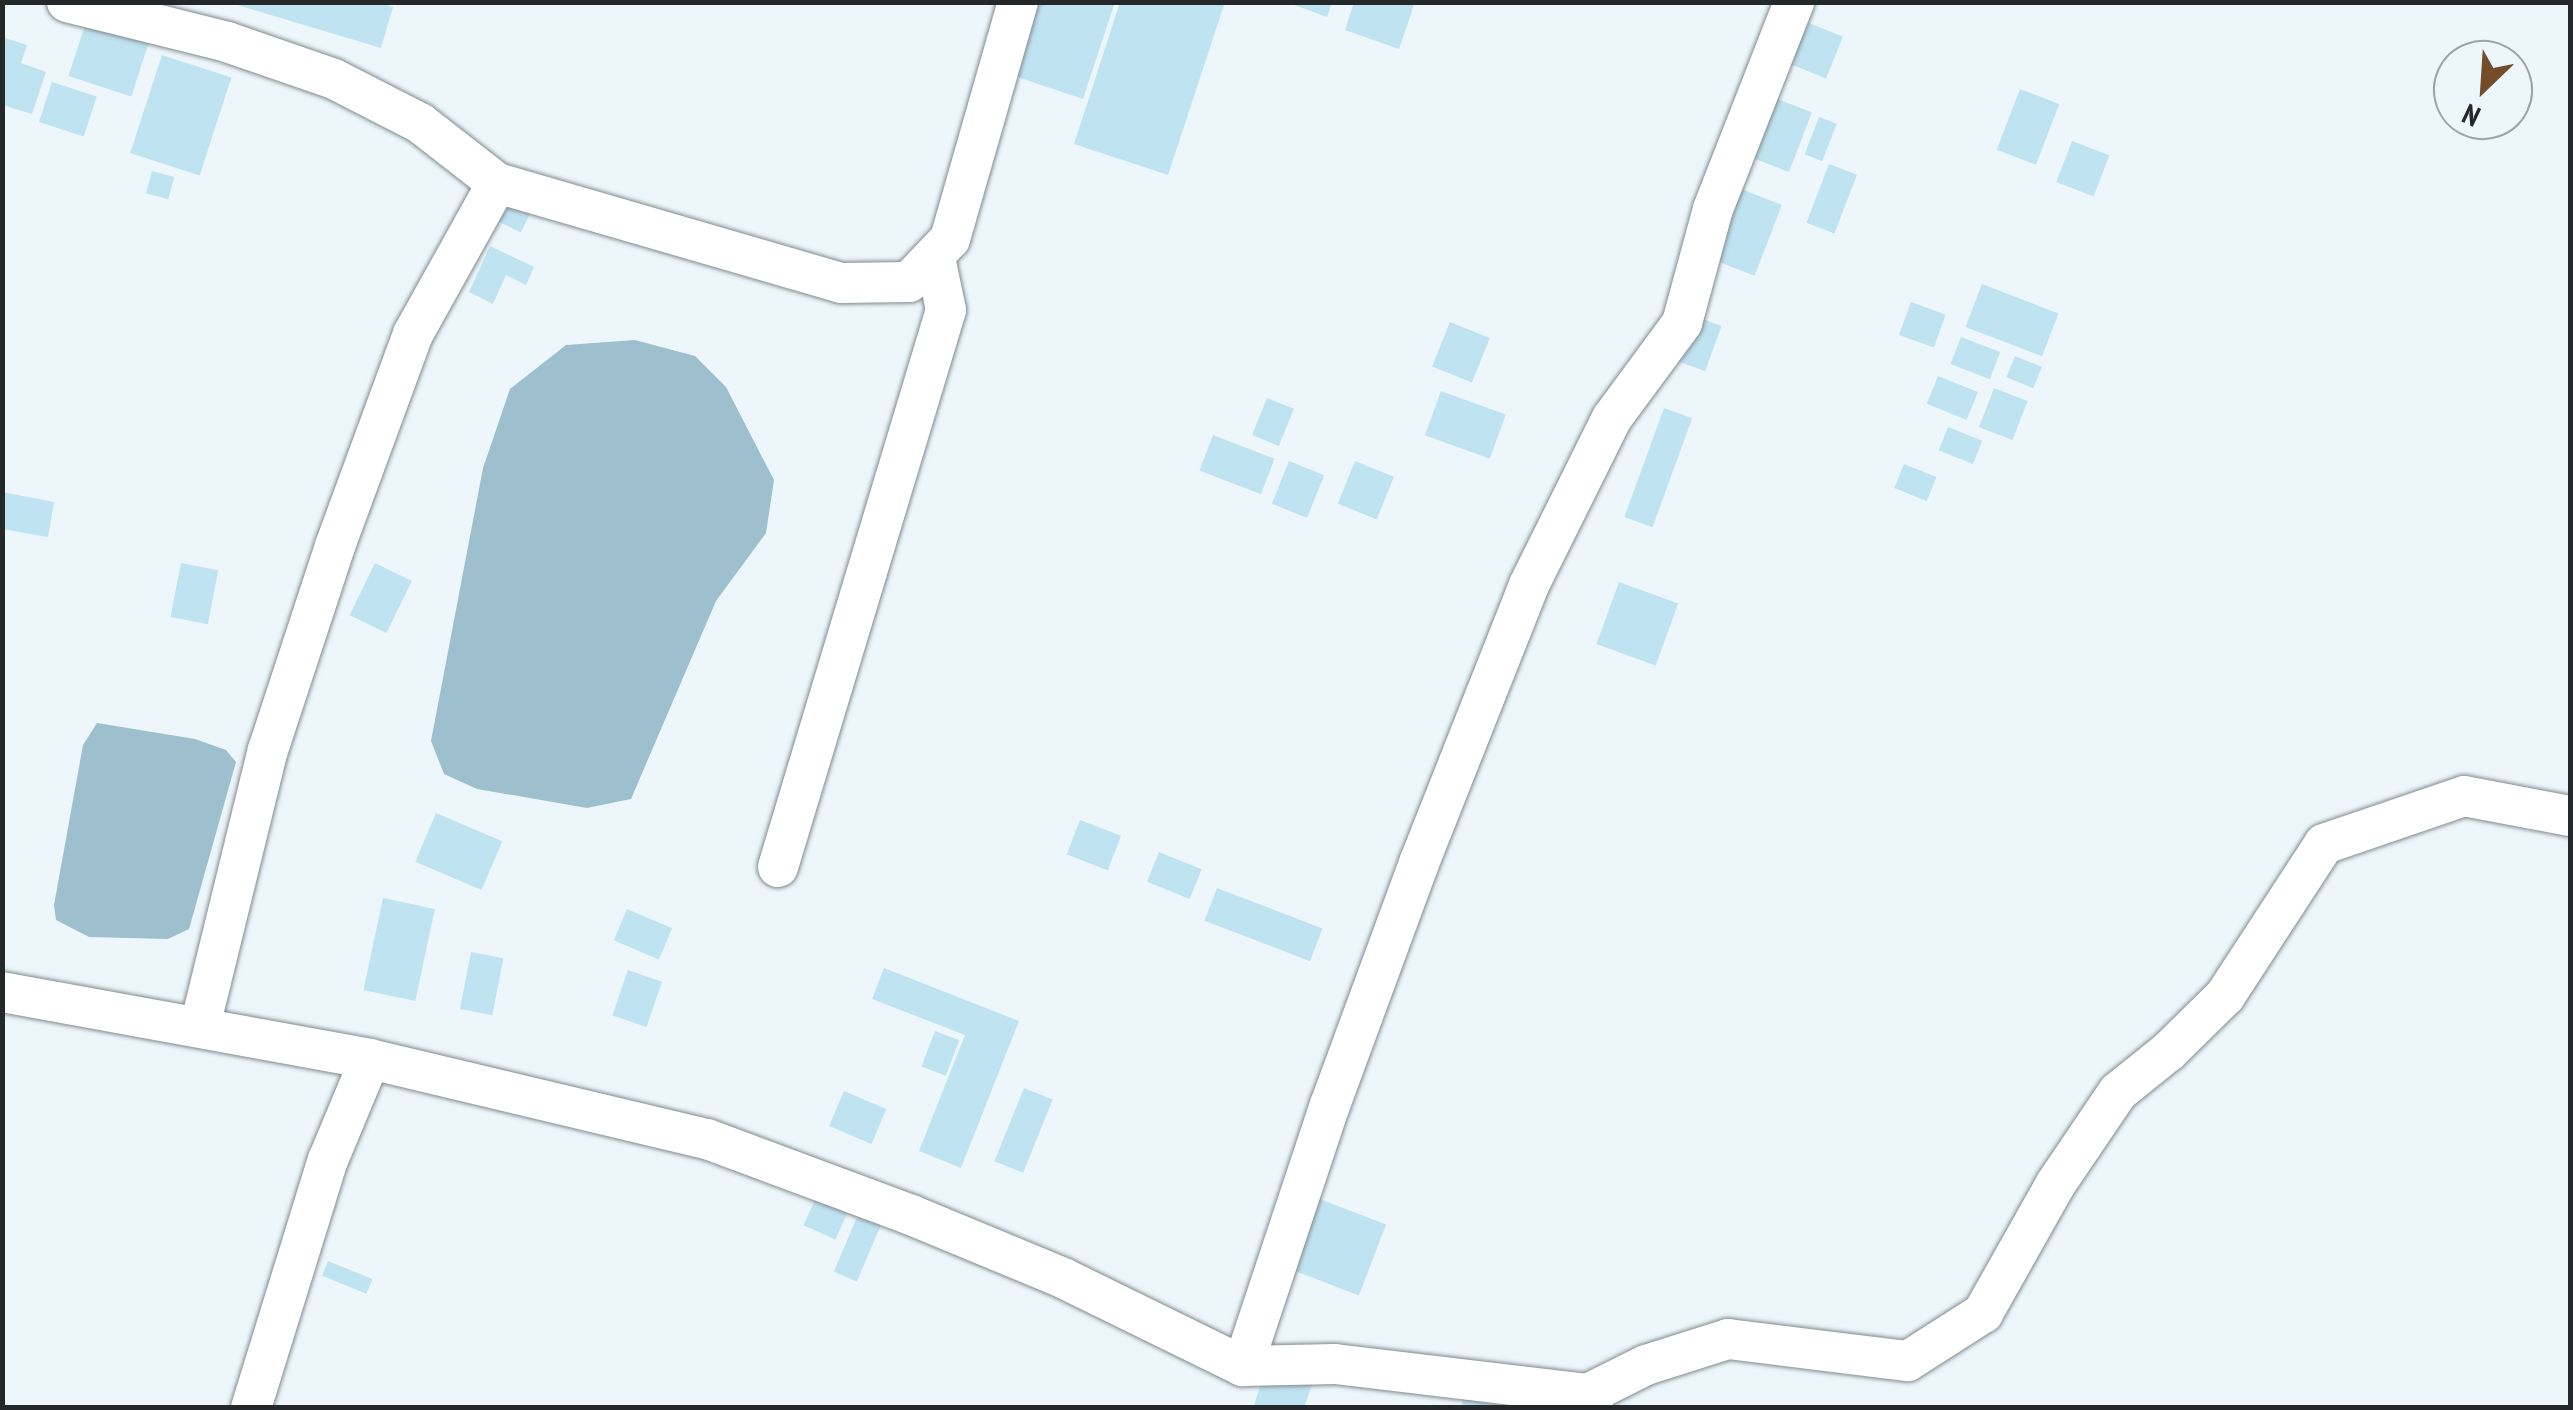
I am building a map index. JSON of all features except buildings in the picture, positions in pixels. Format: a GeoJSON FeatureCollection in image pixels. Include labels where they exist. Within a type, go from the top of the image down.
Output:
{"type":"FeatureCollection","features":[{"type":"Feature","properties":{"kind":"street"},"geometry":{"type":"LineString","coordinates":[[66,2],[227,42],[334,79],[420,122],[497,184],[841,283],[909,282],[935,258],[946,310],[778,867]]}},
{"type":"Feature","properties":{"kind":"street"},"geometry":{"type":"LineString","coordinates":[[930,262],[950,239],[1018,2]]}},
{"type":"Feature","properties":{"kind":"street"},"geometry":{"type":"LineString","coordinates":[[1243,1366],[1330,1105],[1419,863],[1529,585],[1612,418],[1682,323],[1712,210],[1794,2]]}},
{"type":"Feature","properties":{"kind":"street"},"geometry":{"type":"LineString","coordinates":[[200,1026],[268,750],[335,546],[413,334],[497,184]]}},
{"type":"Feature","properties":{"kind":"street"},"geometry":{"type":"LineString","coordinates":[[2,992],[370,1059],[707,1139],[911,1214],[1063,1278],[1243,1366],[1335,1364],[1590,1401],[1646,1364],[1728,1339],[1908,1362],[1982,1313],[2055,1185],[2118,1092],[2170,1051],[2224,996],[2324,844],[2464,796],[2570,816]]}},
{"type":"Feature","properties":{"kind":"street"},"geometry":{"type":"LineString","coordinates":[[251,1408],[328,1160],[370,1059]]}},
{"type":"Feature","properties":{"kind":"water"},"geometry":{"type":"Polygon","coordinates":[[[635,340],[695,356],[726,387],[774,480],[766,533],[716,601],[631,799],[587,808],[477,789],[444,774],[431,741],[483,468],[510,389],[566,345],[635,340]]]}},
{"type":"Feature","properties":{"kind":"water"},"geometry":{"type":"Polygon","coordinates":[[[97,723],[195,739],[226,750],[236,762],[189,929],[168,939],[89,937],[56,920],[54,905],[83,745],[97,723]]]}}]}
